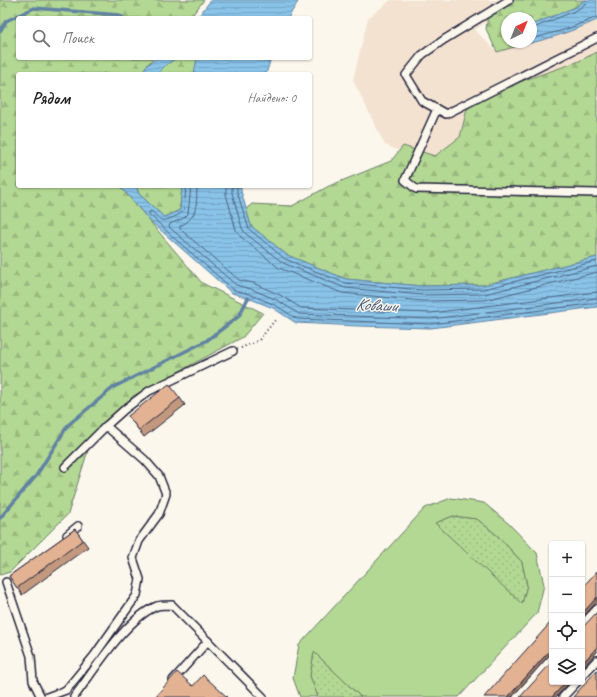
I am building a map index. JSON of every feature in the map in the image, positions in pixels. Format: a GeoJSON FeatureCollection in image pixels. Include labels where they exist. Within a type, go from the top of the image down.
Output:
{"type":"FeatureCollection","features":[{"type":"Feature","properties":{"kind":"lane"},"geometry":{"type":"LineString","coordinates":[[509,0],[445,39],[422,55],[406,75],[422,101],[446,114],[597,38]]}},
{"type":"Feature","properties":{"kind":"lane"},"geometry":{"type":"LineString","coordinates":[[437,109],[405,180],[416,189],[597,193]]}},
{"type":"Feature","properties":{"kind":"lane"},"geometry":{"type":"LineString","coordinates":[[65,467],[106,426],[149,391],[232,352]]}},
{"type":"Feature","properties":{"kind":"lane"},"geometry":{"type":"LineString","coordinates":[[52,696],[66,690],[94,656],[137,595],[140,579],[133,558],[139,541],[159,514],[166,494],[159,476],[145,460],[106,426]]}},
{"type":"Feature","properties":{"kind":"lane"},"geometry":{"type":"LineString","coordinates":[[60,540],[78,526]]}},
{"type":"Feature","properties":{"kind":"lane"},"geometry":{"type":"LineString","coordinates":[[6,581],[31,656],[33,681],[41,697]]}},
{"type":"Feature","properties":{"kind":"lane"},"geometry":{"type":"LineString","coordinates":[[74,697],[125,629],[144,613],[158,606],[172,605],[263,697]]}},
{"type":"Feature","properties":{"kind":"lane"},"geometry":{"type":"LineString","coordinates":[[585,622],[597,609]]}},
{"type":"Feature","properties":{"kind":"lane"},"geometry":{"type":"LineString","coordinates":[[168,686],[208,641]]}},
{"type":"Feature","properties":{"kind":"lane"},"geometry":{"type":"LineString","coordinates":[[585,673],[597,660]]}},
{"type":"Feature","properties":{"kind":"lane"},"geometry":{"type":"LineString","coordinates":[[517,697],[549,661]]}},
{"type":"Feature","properties":{"kind":"lane"},"geometry":{"type":"LineString","coordinates":[[563,697],[574,685]]}},
{"type":"Feature","properties":{"kind":"path"},"geometry":{"type":"LineString","coordinates":[[232,352],[259,340],[276,319]]}},
{"type":"Feature","properties":{"kind":"shaded area"},"geometry":{"type":"Polygon","coordinates":[[[391,0],[514,0],[475,30],[497,52],[511,48],[537,48],[537,39],[597,5],[597,76],[439,167],[385,145],[353,80],[368,18],[391,0]]]}},
{"type":"Feature","properties":{"kind":"green space"},"geometry":{"type":"Polygon","coordinates":[[[0,0],[204,0],[192,16],[16,16],[16,60],[152,60],[143,72],[16,72],[16,188],[122,188],[202,283],[263,313],[243,337],[133,396],[90,444],[68,514],[10,572],[0,575],[0,0]]]}},
{"type":"Feature","properties":{"kind":"green space"},"geometry":{"type":"Polygon","coordinates":[[[508,0],[584,0],[576,7],[537,23],[537,12],[501,12],[501,48],[511,48],[497,52],[486,29],[489,8],[508,0]]]}},
{"type":"Feature","properties":{"kind":"green space"},"geometry":{"type":"Polygon","coordinates":[[[597,52],[597,257],[484,285],[422,286],[346,279],[287,255],[251,226],[246,209],[252,204],[292,206],[329,186],[391,161],[403,146],[435,156],[460,137],[467,109],[493,91],[577,62],[597,52]]]}},
{"type":"Feature","properties":{"kind":"green space"},"geometry":{"type":"Polygon","coordinates":[[[173,60],[197,60],[195,72],[160,72],[162,68],[173,60]]]}},
{"type":"Feature","properties":{"kind":"green space"},"geometry":{"type":"Polygon","coordinates":[[[137,188],[182,188],[180,210],[164,217],[139,194],[137,188]]]}},
{"type":"Feature","properties":{"kind":"green space"},"geometry":{"type":"Polygon","coordinates":[[[451,498],[484,503],[509,524],[537,553],[544,585],[537,613],[459,697],[361,697],[314,652],[310,676],[318,697],[300,697],[293,678],[299,645],[425,508],[451,498]],[[453,516],[435,523],[522,604],[527,585],[522,562],[498,536],[477,519],[453,516]]]}},
{"type":"Feature","properties":{"kind":"green space"},"geometry":{"type":"Polygon","coordinates":[[[453,516],[477,519],[498,536],[522,562],[527,585],[522,605],[435,523],[453,516]]]}},
{"type":"Feature","properties":{"kind":"green space"},"geometry":{"type":"Polygon","coordinates":[[[314,652],[361,697],[318,697],[310,676],[314,652]]]}},
{"type":"Feature","properties":{"kind":"water"},"geometry":{"type":"Polygon","coordinates":[[[211,0],[299,0],[289,16],[199,16],[211,0]]]}},
{"type":"Feature","properties":{"kind":"water"},"geometry":{"type":"Polygon","coordinates":[[[584,0],[597,0],[597,20],[537,41],[537,23],[576,7],[584,0]]]}},
{"type":"Feature","properties":{"kind":"water"},"geometry":{"type":"Polygon","coordinates":[[[154,60],[173,60],[162,68],[160,72],[143,72],[146,66],[154,60]]]}},
{"type":"Feature","properties":{"kind":"water"},"geometry":{"type":"Polygon","coordinates":[[[197,60],[270,60],[267,72],[194,72],[197,60]]]}},
{"type":"Feature","properties":{"kind":"water","name":"Коваши"},"geometry":{"type":"Polygon","coordinates":[[[122,188],[137,188],[139,194],[164,217],[180,210],[182,188],[241,188],[251,226],[287,255],[346,279],[422,286],[484,285],[597,257],[597,307],[431,328],[296,323],[273,308],[232,293],[149,220],[122,188]]]}},
{"type":"Feature","properties":{"kind":"building"},"geometry":{"type":"Polygon","coordinates":[[[169,384],[180,398],[139,430],[128,416],[169,384]]]}},
{"type":"Feature","properties":{"kind":"building"},"geometry":{"type":"Polygon","coordinates":[[[75,529],[83,540],[17,588],[9,576],[75,529]]]}},
{"type":"Feature","properties":{"kind":"building"},"geometry":{"type":"Polygon","coordinates":[[[597,571],[597,597],[585,611],[585,585],[597,571]]]}},
{"type":"Feature","properties":{"kind":"building"},"geometry":{"type":"Polygon","coordinates":[[[597,612],[597,647],[585,661],[585,649],[585,625],[597,612]]]}},
{"type":"Feature","properties":{"kind":"building"},"geometry":{"type":"Polygon","coordinates":[[[549,624],[549,651],[508,697],[484,697],[549,624]]]}},
{"type":"Feature","properties":{"kind":"building"},"geometry":{"type":"Polygon","coordinates":[[[549,665],[549,685],[563,685],[552,697],[520,697],[549,665]]]}},
{"type":"Feature","properties":{"kind":"building"},"geometry":{"type":"Polygon","coordinates":[[[597,670],[597,697],[573,697],[585,685],[597,670]]]}},
{"type":"Feature","properties":{"kind":"building"},"geometry":{"type":"Polygon","coordinates":[[[177,672],[193,686],[203,675],[227,697],[155,697],[177,672]]]}},
{"type":"Feature","properties":{"kind":"waterway"},"geometry":{"type":"LineString","coordinates":[[17,16],[34,8],[120,16]]}},
{"type":"Feature","properties":{"kind":"waterway"},"geometry":{"type":"LineString","coordinates":[[0,31],[6,21],[16,16]]}},
{"type":"Feature","properties":{"kind":"waterway"},"geometry":{"type":"LineString","coordinates":[[0,518],[36,476],[68,425],[114,387],[206,341],[239,316],[248,298]]}}]}
